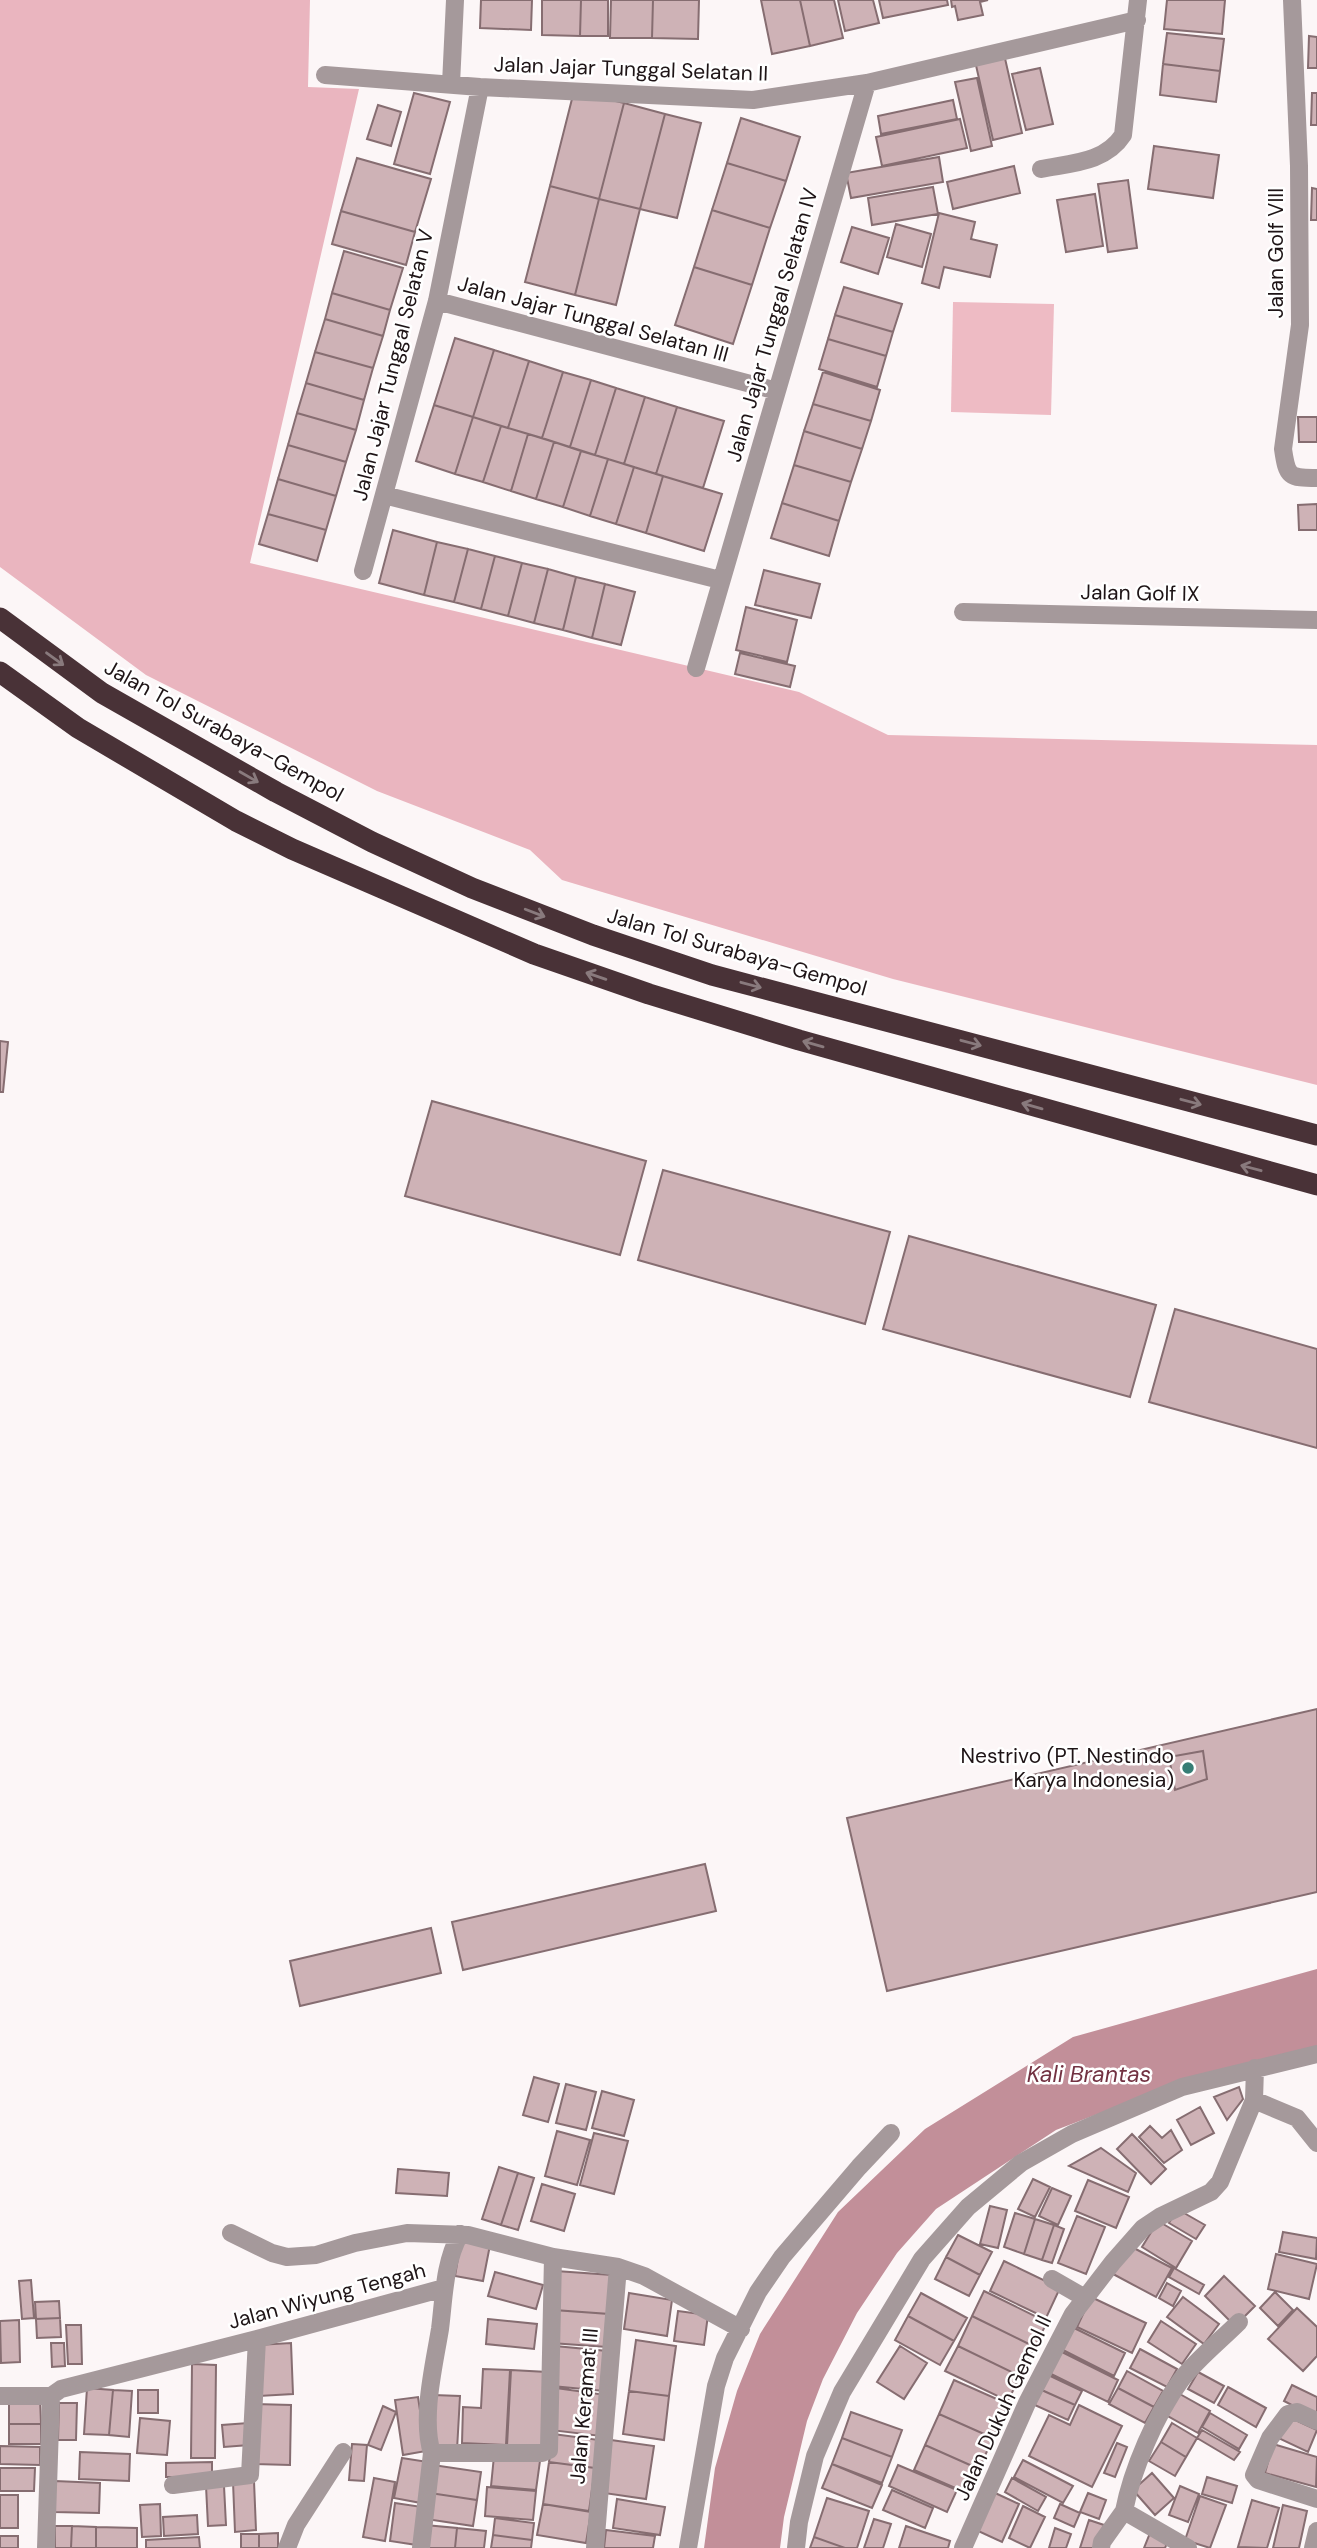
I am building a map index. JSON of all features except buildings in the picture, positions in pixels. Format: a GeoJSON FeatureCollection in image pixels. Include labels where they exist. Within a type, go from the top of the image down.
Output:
{"type":"FeatureCollection","features":[{"type":"Feature","properties":{"kind":"highway","name":"Jalan Tol Surabaya–Gempol"},"geometry":{"type":"LineString","coordinates":[[0,618],[102,693],[276,792],[372,842],[472,888],[593,935],[712,975],[1317,1135]]}},
{"type":"Feature","properties":{"kind":"highway"},"geometry":{"type":"LineString","coordinates":[[0,672],[78,727],[236,821],[292,849],[534,954],[649,994],[799,1040],[1317,1185]]}},
{"type":"Feature","properties":{"kind":"street"},"geometry":{"type":"LineString","coordinates":[[451,85],[456,0]]}},
{"type":"Feature","properties":{"kind":"street"},"geometry":{"type":"LineString","coordinates":[[1041,169],[1105,154],[1123,135],[1138,0]]}},
{"type":"Feature","properties":{"kind":"street","name":"Jalan Golf VIII"},"geometry":{"type":"LineString","coordinates":[[1292,0],[1308,167],[1308,326],[1283,449],[1289,474],[1296,478],[1317,478]]}},
{"type":"Feature","properties":{"kind":"street","name":"Jalan Jajar Tunggal Selatan II"},"geometry":{"type":"LineString","coordinates":[[325,75],[480,87],[753,100],[867,83],[1137,20]]}},
{"type":"Feature","properties":{"kind":"street","name":"Jalan Jajar Tunggal Selatan IV"},"geometry":{"type":"LineString","coordinates":[[696,668],[867,83]]}},
{"type":"Feature","properties":{"kind":"street","name":"Jalan Jajar Tunggal Selatan V"},"geometry":{"type":"LineString","coordinates":[[363,571],[437,301],[480,87]]}},
{"type":"Feature","properties":{"kind":"street","name":"Jalan Jajar Tunggal Selatan III"},"geometry":{"type":"LineString","coordinates":[[437,301],[777,391]]}},
{"type":"Feature","properties":{"kind":"street"},"geometry":{"type":"LineString","coordinates":[[384,495],[720,580]]}},
{"type":"Feature","properties":{"kind":"street","name":"Jalan Golf IX"},"geometry":{"type":"LineString","coordinates":[[963,612],[1317,620]]}},
{"type":"Feature","properties":{"kind":"street"},"geometry":{"type":"LineString","coordinates":[[796,2548],[799,2522],[815,2456],[842,2392],[922,2259],[968,2207],[1021,2163],[1072,2134],[1182,2087],[1317,2054]]}},
{"type":"Feature","properties":{"kind":"street","name":"Jalan Dukuh Gemol II"},"geometry":{"type":"LineString","coordinates":[[963,2548],[1045,2366],[1073,2314],[1143,2228],[1161,2216],[1211,2192],[1220,2182],[1254,2100],[1255,2068]]}},
{"type":"Feature","properties":{"kind":"street"},"geometry":{"type":"LineString","coordinates":[[1254,2100],[1297,2118],[1317,2143]]}},
{"type":"Feature","properties":{"kind":"street"},"geometry":{"type":"LineString","coordinates":[[688,2548],[716,2386],[725,2358],[758,2292],[782,2257],[891,2133]]}},
{"type":"Feature","properties":{"kind":"street"},"geometry":{"type":"LineString","coordinates":[[231,2233],[272,2253],[287,2257],[316,2255],[355,2243],[407,2233],[460,2234],[553,2257],[618,2267],[644,2276],[741,2329]]}},
{"type":"Feature","properties":{"kind":"street","name":"Jalan Wiyung Tengah"},"geometry":{"type":"LineString","coordinates":[[0,2396],[51,2396],[61,2389],[444,2288],[455,2243],[460,2234]]}},
{"type":"Feature","properties":{"kind":"street"},"geometry":{"type":"LineString","coordinates":[[432,2453],[542,2453],[549,2450],[553,2257]]}},
{"type":"Feature","properties":{"kind":"street","name":"Jalan Keramat III"},"geometry":{"type":"LineString","coordinates":[[595,2548],[618,2267]]}},
{"type":"Feature","properties":{"kind":"street"},"geometry":{"type":"LineString","coordinates":[[1052,2279],[1085,2298]]}},
{"type":"Feature","properties":{"kind":"street"},"geometry":{"type":"LineString","coordinates":[[421,2548],[432,2453],[429,2444],[430,2390],[444,2288]]}},
{"type":"Feature","properties":{"kind":"street"},"geometry":{"type":"LineString","coordinates":[[1101,2548],[1102,2542],[1124,2511],[1128,2490],[1151,2433],[1181,2380],[1239,2322]]}},
{"type":"Feature","properties":{"kind":"street"},"geometry":{"type":"LineString","coordinates":[[173,2485],[250,2475],[257,2339]]}},
{"type":"Feature","properties":{"kind":"street"},"geometry":{"type":"LineString","coordinates":[[46,2548],[51,2396]]}},
{"type":"Feature","properties":{"kind":"street"},"geometry":{"type":"LineString","coordinates":[[1317,2421],[1297,2412],[1289,2414],[1270,2438],[1254,2475],[1258,2480],[1317,2499]]}},
{"type":"Feature","properties":{"kind":"street"},"geometry":{"type":"LineString","coordinates":[[286,2548],[296,2525],[343,2452]]}},
{"type":"Feature","properties":{"kind":"street"},"geometry":{"type":"LineString","coordinates":[[1124,2511],[1183,2547]]}},
{"type":"Feature","properties":{"kind":"street"},"geometry":{"type":"LineString","coordinates":[[1313,2548],[1317,2531]]}},
{"type":"Feature","properties":{"kind":"shaded area"},"geometry":{"type":"Polygon","coordinates":[[[0,0],[310,0],[308,87],[359,89],[250,563],[799,692],[888,735],[1317,745],[1317,1085],[893,979],[562,880],[530,850],[377,791],[146,675],[0,567],[0,0]]]}},
{"type":"Feature","properties":{"kind":"shaded area"},"geometry":{"type":"Polygon","coordinates":[[[953,302],[1054,304],[1051,415],[951,412],[953,302]]]}},
{"type":"Feature","properties":{"kind":"water","name":"Kali Brantas"},"geometry":{"type":"Polygon","coordinates":[[[1317,1969],[1317,2048],[1189,2079],[1056,2130],[936,2209],[897,2253],[857,2313],[823,2379],[807,2421],[784,2517],[780,2548],[704,2548],[715,2468],[737,2391],[760,2334],[838,2212],[925,2129],[1073,2037],[1317,1969]]]}},
{"type":"Feature","properties":{"kind":"place","name":"Nestrivo (PT. Nestindo Karya Indonesia)"},"geometry":{"type":"Point","coordinates":[1188,1768]}}]}
